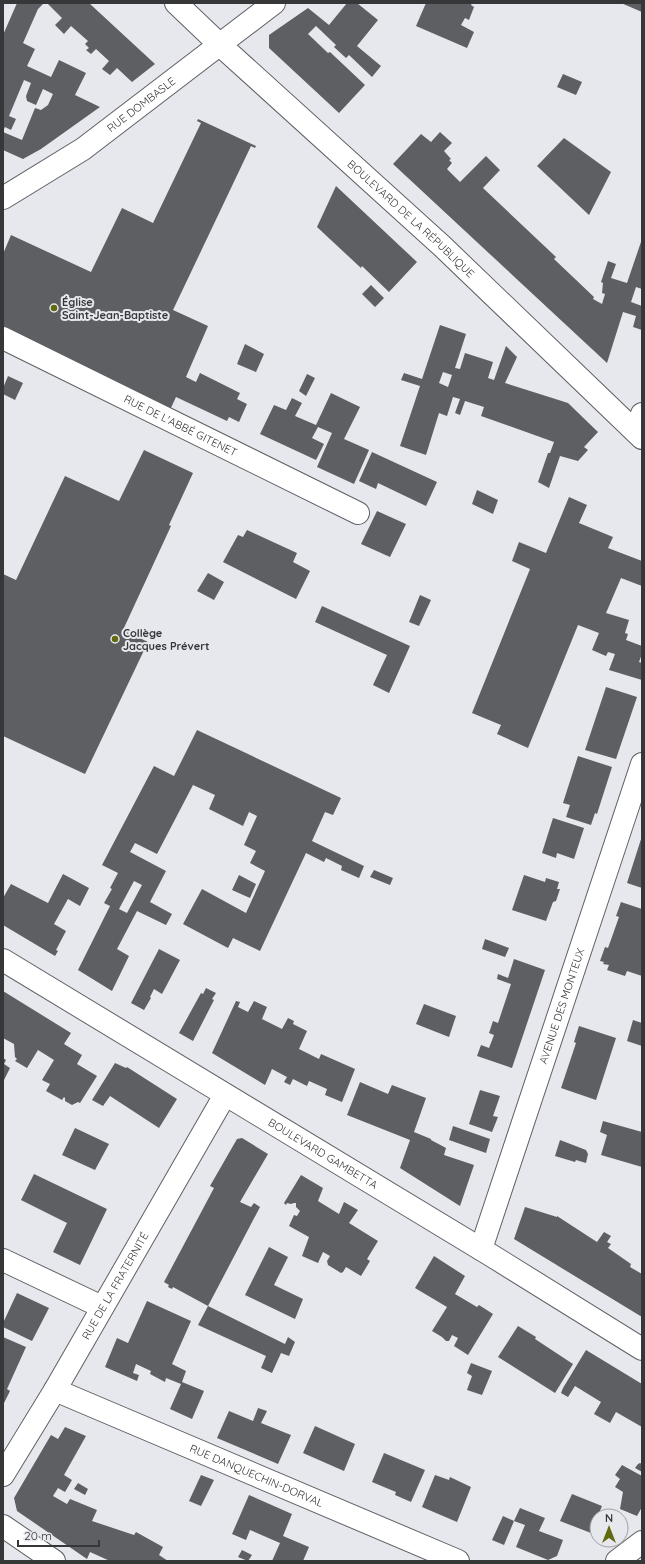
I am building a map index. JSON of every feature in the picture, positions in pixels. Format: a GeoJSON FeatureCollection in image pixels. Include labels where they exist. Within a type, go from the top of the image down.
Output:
{"type":"FeatureCollection","features":[{"type":"Feature","properties":{"kind":"street","name":"BOULEVARD DE LA RÉPUBLIQUE"},"geometry":{"type":"LineString","coordinates":[[176,3],[640,428]]}},
{"type":"Feature","properties":{"kind":"street","name":"RUE DOMBASLE"},"geometry":{"type":"LineString","coordinates":[[3,198],[83,149],[274,3]]}},
{"type":"Feature","properties":{"kind":"street","name":"RUE DE L'ABBÉ GITENET"},"geometry":{"type":"LineString","coordinates":[[3,338],[358,512]]}},
{"type":"Feature","properties":{"kind":"street","name":"AVENUE DES MONTEUX"},"geometry":{"type":"LineString","coordinates":[[481,1249],[642,764]]}},
{"type":"Feature","properties":{"kind":"street","name":"BOULEVARD GAMBETTA"},"geometry":{"type":"LineString","coordinates":[[3,960],[481,1249],[642,1349]]}},
{"type":"Feature","properties":{"kind":"street","name":"RUE DE LA FRATERNITÉ"},"geometry":{"type":"LineString","coordinates":[[3,1475],[55,1390],[225,1095]]}},
{"type":"Feature","properties":{"kind":"street"},"geometry":{"type":"LineString","coordinates":[[3,1260],[102,1307]]}},
{"type":"Feature","properties":{"kind":"street","name":"RUE DANQUECHIN-DORVAL"},"geometry":{"type":"LineString","coordinates":[[55,1390],[458,1561]]}},
{"type":"Feature","properties":{"kind":"street"},"geometry":{"type":"LineString","coordinates":[[3,1526],[54,1561]]}},
{"type":"Feature","properties":{"kind":"street"},"geometry":{"type":"LineString","coordinates":[[617,1561],[642,1542]]}},
{"type":"Feature","properties":{"kind":"building"},"geometry":{"type":"Polygon","coordinates":[[[17,3],[44,3],[38,9],[23,43],[35,49],[27,66],[51,77],[59,60],[86,73],[75,95],[100,107],[41,149],[23,159],[3,150],[3,132],[22,140],[35,108],[41,110],[48,105],[53,94],[43,89],[36,105],[27,101],[26,96],[31,83],[24,80],[9,116],[16,119],[11,130],[5,127],[3,131],[3,35],[17,3]]]}},
{"type":"Feature","properties":{"kind":"building"},"geometry":{"type":"Polygon","coordinates":[[[47,3],[89,3],[155,64],[132,82],[117,68],[110,75],[102,69],[109,61],[96,49],[91,54],[86,50],[89,48],[85,44],[88,41],[71,26],[64,34],[55,25],[62,18],[47,3]]]}},
{"type":"Feature","properties":{"kind":"building"},"geometry":{"type":"Polygon","coordinates":[[[347,3],[357,3],[378,20],[357,46],[381,66],[372,77],[349,55],[346,58],[334,47],[336,45],[316,26],[308,34],[328,53],[330,52],[365,85],[339,113],[269,48],[269,35],[308,8],[329,25],[347,3]]]}},
{"type":"Feature","properties":{"kind":"building"},"geometry":{"type":"Polygon","coordinates":[[[426,3],[472,3],[471,5],[474,7],[469,20],[465,18],[461,25],[474,32],[467,48],[416,26],[426,3]]]}},
{"type":"Feature","properties":{"kind":"building"},"geometry":{"type":"Polygon","coordinates":[[[621,3],[642,3],[642,12],[621,3]]]}},
{"type":"Feature","properties":{"kind":"building"},"geometry":{"type":"Polygon","coordinates":[[[563,74],[582,82],[576,95],[557,87],[563,74]]]}},
{"type":"Feature","properties":{"kind":"building"},"geometry":{"type":"Polygon","coordinates":[[[198,119],[256,146],[255,148],[251,146],[173,310],[208,326],[186,377],[196,382],[200,373],[240,393],[237,399],[247,404],[239,422],[229,417],[227,421],[176,397],[170,410],[3,332],[3,254],[11,235],[91,272],[122,208],[153,223],[201,123],[197,121],[198,119]]]}},
{"type":"Feature","properties":{"kind":"building"},"geometry":{"type":"Polygon","coordinates":[[[440,132],[452,143],[444,151],[451,159],[449,160],[452,163],[447,169],[460,182],[486,156],[500,170],[483,188],[556,257],[554,259],[594,297],[593,299],[602,304],[605,294],[602,293],[603,283],[601,282],[608,261],[616,264],[611,278],[627,283],[642,239],[642,289],[636,287],[631,302],[642,306],[642,330],[633,327],[636,316],[623,312],[607,363],[393,164],[421,134],[431,142],[440,132]]]}},
{"type":"Feature","properties":{"kind":"building"},"geometry":{"type":"Polygon","coordinates":[[[564,138],[611,172],[589,215],[537,166],[564,138]]]}},
{"type":"Feature","properties":{"kind":"building"},"geometry":{"type":"Polygon","coordinates":[[[336,186],[417,262],[389,292],[362,266],[361,268],[317,227],[336,186]]]}},
{"type":"Feature","properties":{"kind":"building"},"geometry":{"type":"Polygon","coordinates":[[[371,285],[384,298],[375,307],[362,294],[371,285]]]}},
{"type":"Feature","properties":{"kind":"building"},"geometry":{"type":"Polygon","coordinates":[[[440,325],[466,334],[455,368],[460,369],[465,353],[493,362],[488,378],[494,380],[506,346],[517,357],[505,383],[568,403],[598,432],[584,447],[588,450],[578,461],[560,456],[549,488],[538,482],[548,453],[550,453],[554,442],[481,416],[484,407],[465,401],[460,415],[455,413],[460,399],[453,397],[447,416],[439,413],[426,455],[400,446],[420,386],[401,380],[404,373],[422,379],[440,325]],[[443,372],[439,383],[448,387],[452,375],[443,372]]]}},
{"type":"Feature","properties":{"kind":"building"},"geometry":{"type":"Polygon","coordinates":[[[245,344],[264,354],[256,372],[237,364],[245,344]]]}},
{"type":"Feature","properties":{"kind":"building"},"geometry":{"type":"Polygon","coordinates":[[[307,374],[315,378],[306,396],[299,391],[307,374]]]}},
{"type":"Feature","properties":{"kind":"building"},"geometry":{"type":"Polygon","coordinates":[[[8,376],[23,383],[15,400],[3,394],[3,388],[8,376]]]}},
{"type":"Feature","properties":{"kind":"building"},"geometry":{"type":"Polygon","coordinates":[[[331,393],[360,407],[344,439],[369,450],[354,484],[317,467],[332,433],[318,427],[312,438],[324,444],[316,460],[260,434],[274,405],[286,410],[292,398],[302,403],[295,416],[316,425],[331,393]]]}},
{"type":"Feature","properties":{"kind":"building"},"geometry":{"type":"Polygon","coordinates":[[[144,450],[193,473],[169,525],[171,526],[123,630],[148,642],[85,774],[3,736],[3,574],[16,580],[65,476],[119,501],[144,450]]]}},
{"type":"Feature","properties":{"kind":"building"},"geometry":{"type":"Polygon","coordinates":[[[372,452],[437,482],[426,506],[378,483],[376,489],[359,481],[372,452]]]}},
{"type":"Feature","properties":{"kind":"building"},"geometry":{"type":"Polygon","coordinates":[[[477,490],[498,500],[493,514],[472,504],[477,490]]]}},
{"type":"Feature","properties":{"kind":"building"},"geometry":{"type":"Polygon","coordinates":[[[569,497],[587,505],[579,523],[613,537],[608,548],[642,561],[642,586],[621,578],[606,613],[629,620],[625,633],[628,634],[626,640],[642,646],[642,654],[639,662],[642,663],[642,680],[609,670],[615,654],[608,652],[606,656],[592,650],[599,633],[578,625],[528,748],[497,734],[501,725],[472,713],[530,569],[512,561],[519,542],[546,553],[569,497]]]}},
{"type":"Feature","properties":{"kind":"building"},"geometry":{"type":"Polygon","coordinates":[[[377,511],[406,524],[390,557],[361,544],[377,511]]]}},
{"type":"Feature","properties":{"kind":"building"},"geometry":{"type":"Polygon","coordinates":[[[247,530],[297,553],[293,562],[310,571],[296,599],[223,562],[238,535],[243,537],[247,530]]]}},
{"type":"Feature","properties":{"kind":"building"},"geometry":{"type":"Polygon","coordinates":[[[208,573],[224,582],[214,600],[197,591],[208,573]]]}},
{"type":"Feature","properties":{"kind":"building"},"geometry":{"type":"Polygon","coordinates":[[[420,595],[431,600],[419,626],[409,622],[420,595]]]}},
{"type":"Feature","properties":{"kind":"building"},"geometry":{"type":"Polygon","coordinates":[[[322,606],[410,646],[389,693],[373,685],[387,655],[315,622],[322,606]]]}},
{"type":"Feature","properties":{"kind":"building"},"geometry":{"type":"Polygon","coordinates":[[[606,687],[637,697],[616,759],[585,750],[606,687]]]}},
{"type":"Feature","properties":{"kind":"building"},"geometry":{"type":"Polygon","coordinates":[[[197,730],[341,798],[333,815],[325,812],[312,841],[364,866],[359,878],[341,870],[342,866],[326,858],[324,862],[306,853],[260,951],[233,938],[228,948],[183,924],[202,889],[246,913],[265,871],[250,863],[256,851],[244,845],[257,816],[249,812],[243,826],[209,809],[215,795],[193,785],[157,854],[135,843],[130,852],[166,871],[150,902],[172,914],[166,925],[137,911],[117,949],[129,956],[112,991],[78,970],[110,906],[104,903],[112,889],[110,888],[118,873],[102,865],[154,766],[174,776],[197,730]],[[134,881],[119,909],[127,913],[142,885],[134,881]]]}},
{"type":"Feature","properties":{"kind":"building"},"geometry":{"type":"Polygon","coordinates":[[[578,756],[612,767],[597,814],[595,813],[591,825],[566,817],[570,805],[563,803],[578,756]]]}},
{"type":"Feature","properties":{"kind":"building"},"geometry":{"type":"Polygon","coordinates":[[[553,818],[584,828],[574,859],[557,853],[556,858],[542,853],[553,818]]]}},
{"type":"Feature","properties":{"kind":"building"},"geometry":{"type":"Polygon","coordinates":[[[642,836],[642,888],[627,883],[642,836]]]}},
{"type":"Feature","properties":{"kind":"building"},"geometry":{"type":"Polygon","coordinates":[[[374,870],[393,878],[390,885],[370,877],[374,870]]]}},
{"type":"Feature","properties":{"kind":"building"},"geometry":{"type":"Polygon","coordinates":[[[63,874],[89,888],[80,906],[68,899],[54,924],[66,931],[56,950],[58,951],[55,956],[3,925],[3,898],[11,884],[48,903],[63,874]]]}},
{"type":"Feature","properties":{"kind":"building"},"geometry":{"type":"Polygon","coordinates":[[[239,875],[256,884],[250,898],[232,890],[239,875]]]}},
{"type":"Feature","properties":{"kind":"building"},"geometry":{"type":"Polygon","coordinates":[[[524,875],[545,882],[546,878],[559,882],[557,889],[560,889],[556,901],[553,902],[546,921],[512,910],[524,875]]]}},
{"type":"Feature","properties":{"kind":"building"},"geometry":{"type":"Polygon","coordinates":[[[621,902],[642,909],[642,976],[627,971],[625,976],[607,970],[609,965],[603,964],[604,962],[600,961],[605,947],[608,948],[613,934],[619,917],[616,916],[621,902]]]}},
{"type":"Feature","properties":{"kind":"building"},"geometry":{"type":"Polygon","coordinates":[[[485,939],[509,948],[505,957],[482,949],[485,939]]]}},
{"type":"Feature","properties":{"kind":"building"},"geometry":{"type":"Polygon","coordinates":[[[159,949],[180,960],[162,994],[154,989],[144,1010],[131,1003],[159,949]]]}},
{"type":"Feature","properties":{"kind":"building"},"geometry":{"type":"Polygon","coordinates":[[[514,959],[545,970],[512,1068],[477,1056],[481,1045],[489,1048],[494,1035],[489,1033],[493,1021],[498,1023],[511,984],[497,979],[498,974],[508,978],[514,959]]]}},
{"type":"Feature","properties":{"kind":"building"},"geometry":{"type":"Polygon","coordinates":[[[206,988],[216,993],[212,999],[214,1000],[193,1041],[179,1033],[201,993],[203,994],[206,988]]]}},
{"type":"Feature","properties":{"kind":"building"},"geometry":{"type":"Polygon","coordinates":[[[3,991],[71,1033],[64,1044],[82,1055],[77,1064],[97,1076],[80,1103],[78,1102],[72,1105],[65,1101],[64,1097],[62,1100],[46,1091],[50,1084],[42,1080],[54,1060],[38,1050],[27,1068],[15,1061],[17,1059],[15,1057],[14,1044],[3,1038],[3,991]]]}},
{"type":"Feature","properties":{"kind":"building"},"geometry":{"type":"Polygon","coordinates":[[[236,1001],[240,1002],[238,1007],[248,1012],[254,1001],[267,1007],[262,1019],[282,1029],[288,1018],[294,1021],[293,1024],[307,1031],[299,1049],[319,1059],[321,1054],[355,1069],[342,1102],[325,1095],[327,1089],[309,1081],[307,1086],[293,1079],[290,1085],[284,1082],[287,1077],[272,1069],[265,1085],[212,1053],[236,1001]]]}},
{"type":"Feature","properties":{"kind":"building"},"geometry":{"type":"Polygon","coordinates":[[[424,1004],[456,1016],[449,1037],[416,1024],[424,1004]]]}},
{"type":"Feature","properties":{"kind":"building"},"geometry":{"type":"Polygon","coordinates":[[[633,1020],[642,1023],[642,1046],[627,1041],[633,1020]]]}},
{"type":"Feature","properties":{"kind":"building"},"geometry":{"type":"Polygon","coordinates":[[[579,1026],[616,1038],[596,1100],[561,1088],[576,1043],[574,1042],[579,1026]]]}},
{"type":"Feature","properties":{"kind":"building"},"geometry":{"type":"Polygon","coordinates":[[[3,1058],[6,1060],[4,1064],[10,1068],[3,1082],[3,1058]]]}},
{"type":"Feature","properties":{"kind":"building"},"geometry":{"type":"Polygon","coordinates":[[[115,1063],[126,1068],[127,1067],[177,1099],[159,1128],[110,1096],[103,1106],[92,1100],[115,1063]]]}},
{"type":"Feature","properties":{"kind":"building"},"geometry":{"type":"Polygon","coordinates":[[[360,1082],[388,1094],[392,1085],[426,1098],[414,1132],[431,1139],[446,1148],[444,1155],[474,1165],[460,1206],[400,1168],[410,1140],[347,1115],[360,1082]]]}},
{"type":"Feature","properties":{"kind":"building"},"geometry":{"type":"Polygon","coordinates":[[[480,1090],[500,1096],[493,1116],[498,1117],[492,1132],[469,1124],[480,1090]]]}},
{"type":"Feature","properties":{"kind":"building"},"geometry":{"type":"Polygon","coordinates":[[[603,1121],[642,1132],[642,1167],[601,1155],[607,1135],[600,1132],[603,1121]]]}},
{"type":"Feature","properties":{"kind":"building"},"geometry":{"type":"Polygon","coordinates":[[[453,1126],[490,1139],[486,1153],[449,1140],[453,1126]]]}},
{"type":"Feature","properties":{"kind":"building"},"geometry":{"type":"Polygon","coordinates":[[[75,1128],[109,1144],[95,1170],[62,1155],[75,1128]]]}},
{"type":"Feature","properties":{"kind":"building"},"geometry":{"type":"Polygon","coordinates":[[[242,1138],[268,1154],[240,1202],[251,1207],[254,1203],[260,1207],[208,1306],[173,1287],[172,1289],[168,1287],[169,1285],[164,1282],[214,1188],[210,1186],[237,1139],[242,1138]]]}},
{"type":"Feature","properties":{"kind":"building"},"geometry":{"type":"Polygon","coordinates":[[[560,1140],[586,1150],[588,1154],[586,1163],[576,1160],[575,1162],[555,1156],[560,1140]]]}},
{"type":"Feature","properties":{"kind":"building"},"geometry":{"type":"Polygon","coordinates":[[[34,1174],[107,1209],[80,1265],[53,1252],[67,1223],[21,1200],[34,1174]]]}},
{"type":"Feature","properties":{"kind":"building"},"geometry":{"type":"Polygon","coordinates":[[[301,1175],[323,1188],[318,1201],[339,1214],[344,1202],[358,1210],[349,1223],[378,1241],[367,1259],[370,1261],[361,1276],[346,1267],[341,1273],[328,1265],[327,1261],[330,1256],[323,1252],[318,1263],[302,1256],[309,1237],[289,1226],[294,1215],[297,1216],[300,1211],[296,1207],[296,1203],[287,1203],[286,1205],[284,1203],[301,1175]]]}},
{"type":"Feature","properties":{"kind":"building"},"geometry":{"type":"Polygon","coordinates":[[[525,1207],[557,1216],[597,1242],[604,1232],[611,1236],[607,1242],[611,1244],[608,1248],[631,1264],[630,1267],[642,1274],[642,1317],[514,1239],[525,1207]]]}},
{"type":"Feature","properties":{"kind":"building"},"geometry":{"type":"Polygon","coordinates":[[[269,1247],[288,1257],[274,1285],[303,1299],[295,1319],[245,1295],[269,1247]]]}},
{"type":"Feature","properties":{"kind":"building"},"geometry":{"type":"Polygon","coordinates":[[[434,1256],[465,1276],[455,1294],[477,1307],[479,1305],[493,1314],[468,1355],[454,1346],[458,1338],[452,1335],[449,1341],[446,1341],[432,1331],[447,1307],[415,1288],[434,1256]]]}},
{"type":"Feature","properties":{"kind":"building"},"geometry":{"type":"Polygon","coordinates":[[[17,1293],[49,1308],[32,1341],[3,1327],[3,1323],[17,1293]]]}},
{"type":"Feature","properties":{"kind":"building"},"geometry":{"type":"Polygon","coordinates":[[[147,1301],[191,1321],[172,1364],[186,1371],[182,1382],[204,1391],[192,1419],[170,1409],[181,1384],[166,1378],[165,1382],[150,1374],[151,1371],[136,1364],[133,1373],[139,1375],[137,1381],[105,1367],[117,1338],[128,1343],[147,1301]]]}},
{"type":"Feature","properties":{"kind":"building"},"geometry":{"type":"Polygon","coordinates":[[[208,1306],[285,1344],[288,1337],[295,1342],[289,1356],[281,1353],[272,1373],[261,1368],[266,1356],[198,1325],[208,1306]]]}},
{"type":"Feature","properties":{"kind":"building"},"geometry":{"type":"Polygon","coordinates":[[[518,1326],[573,1364],[555,1393],[498,1357],[518,1326]]]}},
{"type":"Feature","properties":{"kind":"building"},"geometry":{"type":"Polygon","coordinates":[[[3,1337],[26,1347],[7,1389],[10,1391],[3,1405],[3,1337]]]}},
{"type":"Feature","properties":{"kind":"building"},"geometry":{"type":"Polygon","coordinates":[[[586,1350],[642,1384],[642,1427],[616,1412],[610,1423],[594,1414],[601,1402],[575,1386],[568,1397],[561,1393],[586,1350]]]}},
{"type":"Feature","properties":{"kind":"building"},"geometry":{"type":"Polygon","coordinates":[[[471,1363],[492,1371],[482,1395],[467,1390],[472,1376],[467,1373],[471,1363]]]}},
{"type":"Feature","properties":{"kind":"building"},"geometry":{"type":"Polygon","coordinates":[[[258,1408],[267,1411],[261,1423],[291,1435],[278,1464],[217,1438],[229,1411],[253,1421],[258,1408]]]}},
{"type":"Feature","properties":{"kind":"building"},"geometry":{"type":"Polygon","coordinates":[[[315,1426],[355,1444],[344,1471],[303,1453],[315,1426]]]}},
{"type":"Feature","properties":{"kind":"building"},"geometry":{"type":"Polygon","coordinates":[[[65,1427],[86,1436],[64,1475],[72,1480],[65,1492],[58,1488],[53,1496],[67,1504],[70,1499],[97,1510],[92,1521],[134,1535],[136,1532],[163,1547],[159,1555],[168,1561],[110,1561],[90,1552],[87,1559],[17,1511],[14,1498],[51,1435],[58,1439],[65,1427]]]}},
{"type":"Feature","properties":{"kind":"building"},"geometry":{"type":"Polygon","coordinates":[[[384,1453],[425,1470],[411,1502],[395,1495],[396,1492],[372,1482],[384,1453]]]}},
{"type":"Feature","properties":{"kind":"building"},"geometry":{"type":"Polygon","coordinates":[[[640,1463],[642,1464],[642,1472],[635,1468],[640,1463]]]}},
{"type":"Feature","properties":{"kind":"building"},"geometry":{"type":"Polygon","coordinates":[[[622,1465],[642,1476],[642,1507],[637,1516],[629,1513],[629,1508],[620,1508],[623,1492],[615,1487],[620,1479],[615,1475],[622,1465]]]}},
{"type":"Feature","properties":{"kind":"building"},"geometry":{"type":"Polygon","coordinates":[[[201,1475],[214,1480],[201,1506],[189,1501],[201,1475]]]}},
{"type":"Feature","properties":{"kind":"building"},"geometry":{"type":"Polygon","coordinates":[[[435,1475],[449,1480],[450,1477],[471,1487],[457,1522],[422,1507],[435,1475]]]}},
{"type":"Feature","properties":{"kind":"building"},"geometry":{"type":"Polygon","coordinates":[[[78,1483],[88,1489],[85,1495],[74,1489],[78,1483]]]}},
{"type":"Feature","properties":{"kind":"building"},"geometry":{"type":"Polygon","coordinates":[[[572,1494],[602,1506],[601,1508],[589,1508],[589,1532],[560,1521],[572,1494]]]}},
{"type":"Feature","properties":{"kind":"building"},"geometry":{"type":"Polygon","coordinates":[[[249,1495],[292,1514],[283,1536],[309,1547],[303,1561],[272,1561],[280,1543],[250,1530],[246,1540],[232,1534],[249,1495]]]}},
{"type":"Feature","properties":{"kind":"building"},"geometry":{"type":"Polygon","coordinates":[[[520,1508],[545,1518],[539,1531],[563,1540],[557,1556],[548,1560],[516,1547],[525,1525],[514,1521],[520,1508]]]}},
{"type":"Feature","properties":{"kind":"building"},"geometry":{"type":"Polygon","coordinates":[[[503,1516],[514,1521],[504,1545],[492,1540],[503,1516]]]}},
{"type":"Feature","properties":{"kind":"building"},"geometry":{"type":"Polygon","coordinates":[[[242,1550],[252,1555],[248,1561],[238,1557],[242,1550]]]}},
{"type":"Feature","properties":{"kind":"place","name":"Église Saint-Jean-Baptiste"},"geometry":{"type":"Point","coordinates":[54,308]}},
{"type":"Feature","properties":{"kind":"place","name":"Collège Jacques Prévert"},"geometry":{"type":"Point","coordinates":[115,639]}}]}
